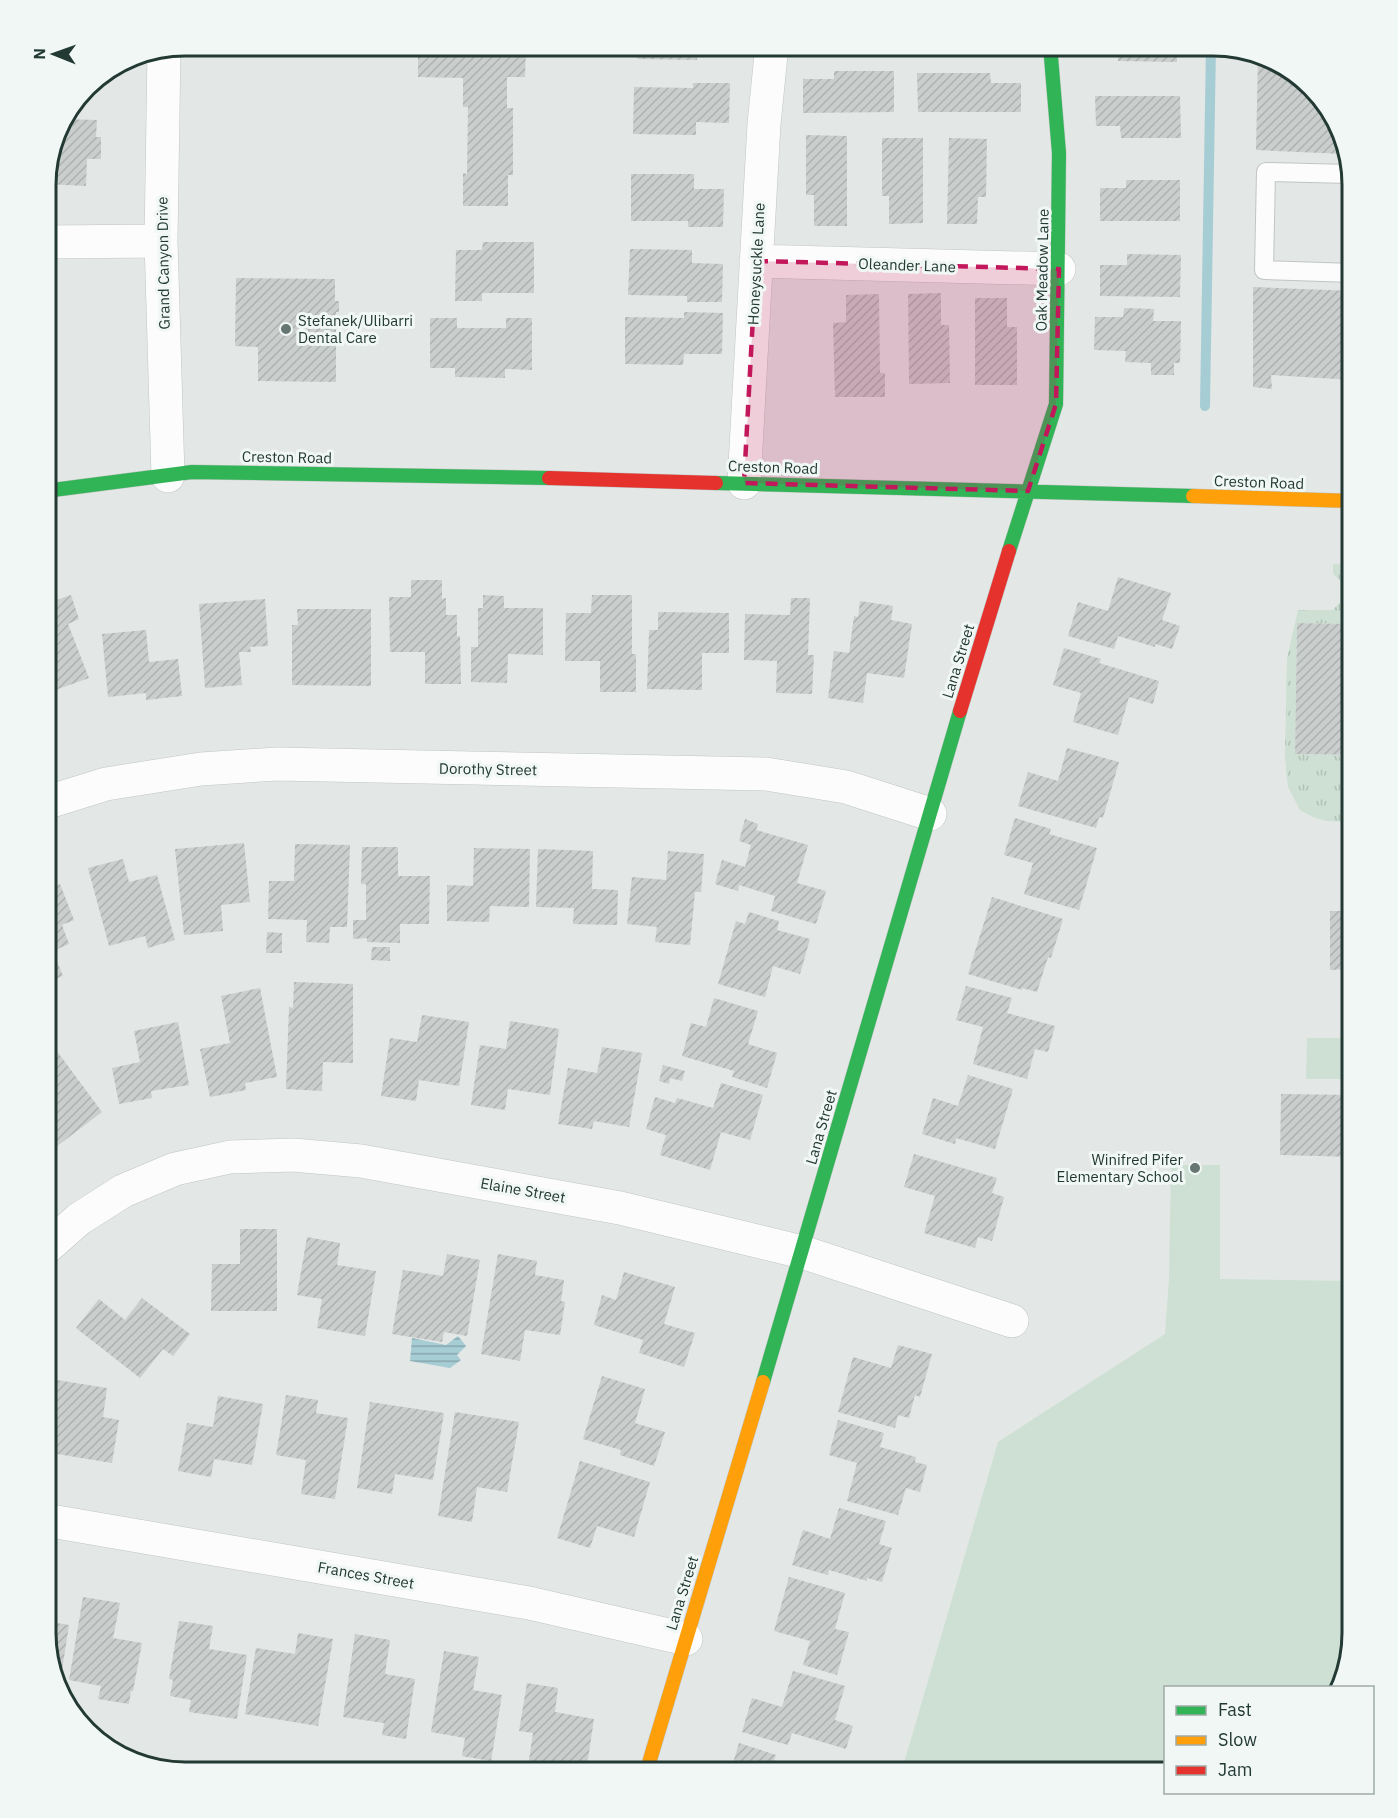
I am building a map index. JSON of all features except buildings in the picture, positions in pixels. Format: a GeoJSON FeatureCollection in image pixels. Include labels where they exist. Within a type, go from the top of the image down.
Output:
{"type":"FeatureCollection","features":[{"type":"Feature","properties":{"kind":"street","name":"Honeysuckle Lane"},"geometry":{"type":"LineString","coordinates":[[744,483],[764,124],[771,56]]}},
{"type":"Feature","properties":{"kind":"street","name":"Oak Meadow Lane"},"geometry":{"type":"LineString","coordinates":[[1028,491],[1056,404],[1059,153],[1051,56]]}},
{"type":"Feature","properties":{"kind":"street","name":"Grand Canyon Drive"},"geometry":{"type":"LineString","coordinates":[[164,57],[161,241],[168,476]]}},
{"type":"Feature","properties":{"kind":"street"},"geometry":{"type":"LineString","coordinates":[[56,242],[161,241]]}},
{"type":"Feature","properties":{"kind":"street","name":"Oleander Lane"},"geometry":{"type":"LineString","coordinates":[[756,261],[1059,269]]}},
{"type":"Feature","properties":{"kind":"street","name":"Creston Road"},"geometry":{"type":"LineString","coordinates":[[56,490],[168,476],[578,478],[1342,501]]}},
{"type":"Feature","properties":{"kind":"street","name":"Lana Street"},"geometry":{"type":"LineString","coordinates":[[649,1762],[802,1252],[972,669],[1028,491]]}},
{"type":"Feature","properties":{"kind":"street","name":"Dorothy Street"},"geometry":{"type":"LineString","coordinates":[[56,800],[106,784],[201,769],[277,765],[766,774],[846,787],[930,814]]}},
{"type":"Feature","properties":{"kind":"street","name":"Elaine Street"},"geometry":{"type":"LineString","coordinates":[[56,1239],[79,1219],[123,1191],[175,1168],[230,1156],[293,1155],[361,1161],[608,1206],[802,1252],[1011,1321]]}},
{"type":"Feature","properties":{"kind":"street","name":"Frances Street"},"geometry":{"type":"LineString","coordinates":[[56,1522],[529,1603],[686,1639]]}},
{"type":"Feature","properties":{"kind":"lane"},"geometry":{"type":"LineString","coordinates":[[1342,174],[1266,172],[1264,270],[1342,273]]}},
{"type":"Feature","properties":{"kind":"highlighted area"},"geometry":{"type":"Polygon","coordinates":[[[756,261],[1059,269],[1056,404],[1028,491],[744,483],[756,261]]]}},
{"type":"Feature","properties":{"kind":"green space"},"geometry":{"type":"Polygon","coordinates":[[[1333,564],[1342,564],[1342,624],[1297,623],[1295,754],[1339,755],[1342,763],[1342,822],[1326,821],[1300,810],[1288,787],[1285,757],[1287,658],[1298,610],[1333,610],[1340,602],[1340,580],[1333,574],[1333,564]]]}},
{"type":"Feature","properties":{"kind":"green space"},"geometry":{"type":"Polygon","coordinates":[[[1307,1038],[1342,1038],[1342,1079],[1306,1079],[1307,1038]]]}},
{"type":"Feature","properties":{"kind":"green space"},"geometry":{"type":"Polygon","coordinates":[[[1171,1165],[1220,1165],[1220,1279],[1342,1281],[1342,1634],[1338,1667],[1331,1686],[1164,1686],[1164,1762],[904,1762],[998,1442],[1165,1334],[1169,1279],[1171,1165]]]}},
{"type":"Feature","properties":{"kind":"water"},"geometry":{"type":"Polygon","coordinates":[[[458,1336],[466,1346],[457,1355],[461,1360],[450,1368],[410,1361],[412,1338],[446,1345],[458,1336]]]}},
{"type":"Feature","properties":{"kind":"waterway"},"geometry":{"type":"LineString","coordinates":[[1205,406],[1211,56]]}},
{"type":"Feature","properties":{"kind":"traffic: fast"},"geometry":{"type":"LineString","coordinates":[[1009,551],[1056,404],[1059,153],[1051,56]]}},
{"type":"Feature","properties":{"kind":"traffic: fast"},"geometry":{"type":"LineString","coordinates":[[56,490],[192,472],[549,478]]}},
{"type":"Feature","properties":{"kind":"traffic: fast"},"geometry":{"type":"LineString","coordinates":[[716,483],[1193,496]]}},
{"type":"Feature","properties":{"kind":"traffic: fast"},"geometry":{"type":"LineString","coordinates":[[763,1382],[960,711]]}},
{"type":"Feature","properties":{"kind":"traffic: slow"},"geometry":{"type":"LineString","coordinates":[[1193,496],[1342,501]]}},
{"type":"Feature","properties":{"kind":"traffic: slow"},"geometry":{"type":"LineString","coordinates":[[649,1762],[763,1382]]}},
{"type":"Feature","properties":{"kind":"traffic: jam"},"geometry":{"type":"LineString","coordinates":[[549,478],[716,483]]}},
{"type":"Feature","properties":{"kind":"traffic: jam"},"geometry":{"type":"LineString","coordinates":[[960,711],[1009,551]]}},
{"type":"Feature","properties":{"kind":"place","name":"Stefanek/Ulibarri Dental Care"},"geometry":{"type":"Point","coordinates":[286,329]}},
{"type":"Feature","properties":{"kind":"place","name":"Winifred Pifer Elementary School"},"geometry":{"type":"Point","coordinates":[1195,1168]}}]}
